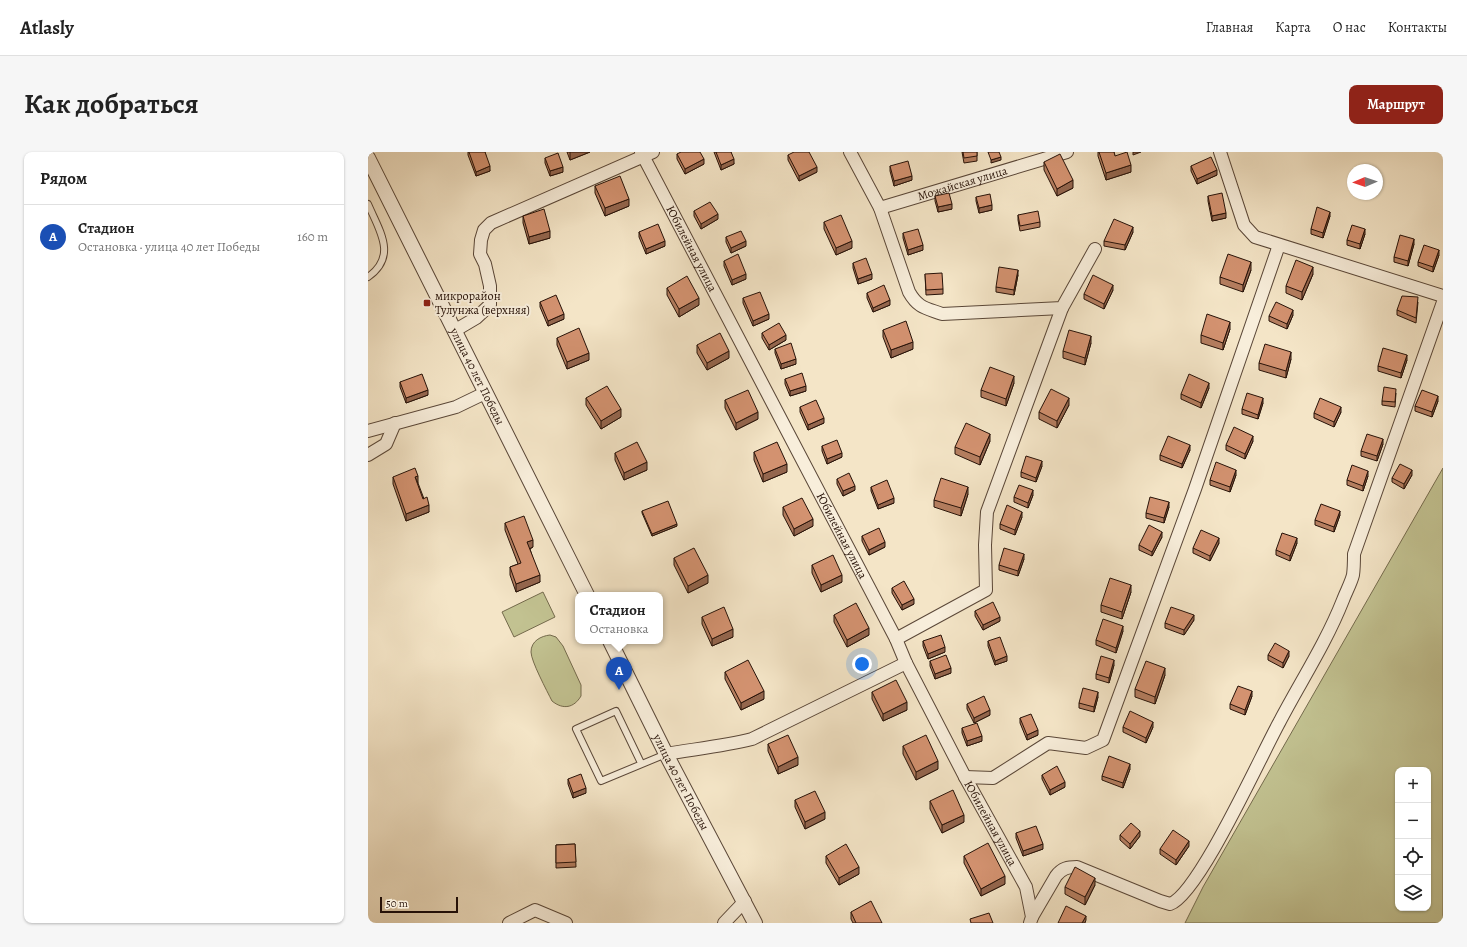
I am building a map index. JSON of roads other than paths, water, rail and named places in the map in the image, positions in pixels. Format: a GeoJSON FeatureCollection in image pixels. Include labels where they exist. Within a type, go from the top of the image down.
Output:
{"type":"FeatureCollection","features":[{"type":"Feature","properties":{"kind":"street"},"geometry":{"type":"LineString","coordinates":[[850,152],[880,208],[909,292],[914,301],[924,307],[942,314],[1062,308]]}},
{"type":"Feature","properties":{"kind":"street","name":"Можайская улица"},"geometry":{"type":"LineString","coordinates":[[880,208],[1038,156],[1067,152]]}},
{"type":"Feature","properties":{"kind":"street"},"geometry":{"type":"LineString","coordinates":[[1220,152],[1244,225],[1255,237],[1443,296]]}},
{"type":"Feature","properties":{"kind":"street"},"geometry":{"type":"LineString","coordinates":[[454,331],[476,318],[490,306],[490,286],[485,264],[480,254],[481,240],[484,230],[491,223],[646,154]]}},
{"type":"Feature","properties":{"kind":"street","name":"Юбилейная улица"},"geometry":{"type":"LineString","coordinates":[[646,154],[896,640],[906,663],[965,778],[1026,887],[1031,920]]}},
{"type":"Feature","properties":{"kind":"street","name":"улица 40 лет Победы"},"geometry":{"type":"LineString","coordinates":[[369,164],[584,592]]}},
{"type":"Feature","properties":{"kind":"street"},"geometry":{"type":"LineString","coordinates":[[965,778],[993,778],[1048,743],[1086,748],[1103,740],[1195,489],[1279,245]]}},
{"type":"Feature","properties":{"kind":"street"},"geometry":{"type":"LineString","coordinates":[[896,640],[986,590],[985,545],[987,512],[1062,308],[1095,249]]}},
{"type":"Feature","properties":{"kind":"street"},"geometry":{"type":"LineString","coordinates":[[1031,920],[1056,876],[1059,872],[1068,867],[1077,867],[1170,904],[1179,899],[1194,879],[1242,798],[1280,720],[1317,654],[1342,602],[1353,575],[1354,554],[1443,302]]}},
{"type":"Feature","properties":{"kind":"street"},"geometry":{"type":"LineString","coordinates":[[368,431],[456,407],[485,393]]}},
{"type":"Feature","properties":{"kind":"street"},"geometry":{"type":"LineString","coordinates":[[368,455],[386,444],[395,423]]}},
{"type":"Feature","properties":{"kind":"street","name":"улица 40 лет Победы"},"geometry":{"type":"LineString","coordinates":[[611,644],[666,754],[745,901],[755,923]]}},
{"type":"Feature","properties":{"kind":"street"},"geometry":{"type":"LineString","coordinates":[[666,754],[706,747],[730,745],[752,739],[906,663]]}},
{"type":"Feature","properties":{"kind":"street"},"geometry":{"type":"LineString","coordinates":[[724,923],[745,901]]}},
{"type":"Feature","properties":{"kind":"street"},"geometry":{"type":"LineString","coordinates":[[509,923],[534,910],[566,923]]}},
{"type":"Feature","properties":{"kind":"lane"},"geometry":{"type":"LineString","coordinates":[[368,204],[379,227],[384,244],[384,253],[380,266],[368,277]]}},
{"type":"Feature","properties":{"kind":"lane"},"geometry":{"type":"LineString","coordinates":[[641,764],[616,711],[576,729],[600,781],[666,754]]}},
{"type":"Feature","properties":{"kind":"place","name":"микрорайон Тулунжа (верхняя)"},"geometry":{"type":"Point","coordinates":[427,303]}},
{"type":"Feature","properties":{"kind":"place","name":"Стадион"},"geometry":{"type":"Point","coordinates":[619,690]}}]}
